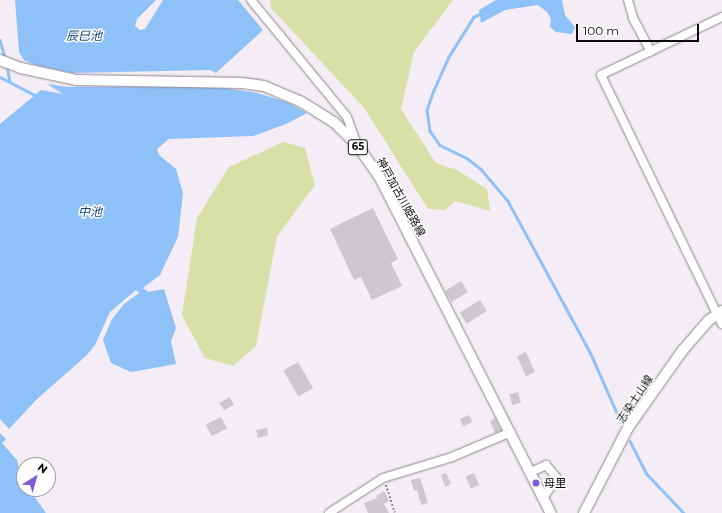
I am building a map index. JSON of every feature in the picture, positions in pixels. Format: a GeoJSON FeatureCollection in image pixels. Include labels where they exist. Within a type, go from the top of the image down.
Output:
{"type":"FeatureCollection","features":[{"type":"Feature","properties":{"kind":"main road","name":"神戸加古川姫路線"},"geometry":{"type":"LineString","coordinates":[[0,60],[21,68],[76,80],[242,82],[264,86],[311,108],[334,122],[357,144],[379,176],[551,513]]}},
{"type":"Feature","properties":{"kind":"main road","name":"志染土山線"},"geometry":{"type":"LineString","coordinates":[[584,513],[630,426],[683,350],[720,312]]}},
{"type":"Feature","properties":{"kind":"street"},"geometry":{"type":"LineString","coordinates":[[251,0],[347,117],[357,144]]}},
{"type":"Feature","properties":{"kind":"street"},"geometry":{"type":"LineString","coordinates":[[628,0],[633,18],[652,52]]}},
{"type":"Feature","properties":{"kind":"street"},"geometry":{"type":"LineString","coordinates":[[722,17],[652,52],[601,75],[720,312],[722,324]]}},
{"type":"Feature","properties":{"kind":"street"},"geometry":{"type":"LineString","coordinates":[[329,513],[384,478],[452,457],[511,432]]}},
{"type":"Feature","properties":{"kind":"street"},"geometry":{"type":"LineString","coordinates":[[530,472],[546,465],[557,478],[543,498]]}},
{"type":"Feature","properties":{"kind":"path"},"geometry":{"type":"LineString","coordinates":[[384,478],[396,513]]}},
{"type":"Feature","properties":{"kind":"green space"},"geometry":{"type":"Polygon","coordinates":[[[270,0],[453,0],[414,52],[401,109],[436,163],[457,170],[487,189],[490,211],[455,201],[445,210],[428,209],[364,108],[271,8],[270,0]]]}},
{"type":"Feature","properties":{"kind":"green space"},"geometry":{"type":"Polygon","coordinates":[[[283,142],[305,148],[315,185],[277,236],[256,346],[233,366],[205,358],[182,315],[197,218],[229,167],[283,142]]]}},
{"type":"Feature","properties":{"kind":"water","name":"辰巳池"},"geometry":{"type":"Polygon","coordinates":[[[15,0],[156,0],[137,19],[135,26],[140,30],[145,29],[163,0],[238,0],[263,30],[216,73],[210,70],[72,73],[35,65],[24,60],[19,52],[15,0]]]}},
{"type":"Feature","properties":{"kind":"water"},"geometry":{"type":"Polygon","coordinates":[[[496,0],[562,0],[565,15],[575,27],[572,34],[556,32],[550,27],[551,19],[547,12],[538,5],[505,10],[481,23],[479,10],[496,0]]]}},
{"type":"Feature","properties":{"kind":"water","name":"中池"},"geometry":{"type":"Polygon","coordinates":[[[47,84],[68,87],[212,86],[257,93],[287,102],[307,113],[286,124],[253,136],[169,139],[157,149],[159,155],[176,169],[183,193],[178,237],[160,275],[143,288],[148,292],[164,289],[176,328],[171,341],[176,364],[131,372],[111,363],[103,340],[112,319],[124,304],[139,293],[136,290],[110,312],[95,345],[86,356],[37,399],[9,429],[0,419],[0,124],[41,90],[63,94],[47,84]]]}},
{"type":"Feature","properties":{"kind":"water"},"geometry":{"type":"Polygon","coordinates":[[[0,433],[6,439],[2,443],[16,459],[16,497],[35,497],[46,513],[0,513],[0,433]]]}},
{"type":"Feature","properties":{"kind":"building"},"geometry":{"type":"Polygon","coordinates":[[[373,208],[398,259],[391,263],[402,286],[372,300],[361,277],[354,280],[330,229],[373,208]]]}},
{"type":"Feature","properties":{"kind":"building"},"geometry":{"type":"Polygon","coordinates":[[[461,281],[468,292],[452,302],[445,291],[461,281]]]}},
{"type":"Feature","properties":{"kind":"building"},"geometry":{"type":"Polygon","coordinates":[[[480,300],[487,311],[467,324],[460,313],[480,300]]]}},
{"type":"Feature","properties":{"kind":"building"},"geometry":{"type":"Polygon","coordinates":[[[526,352],[535,372],[526,376],[517,356],[526,352]]]}},
{"type":"Feature","properties":{"kind":"building"},"geometry":{"type":"Polygon","coordinates":[[[298,362],[313,388],[298,396],[283,370],[298,362]]]}},
{"type":"Feature","properties":{"kind":"building"},"geometry":{"type":"Polygon","coordinates":[[[518,392],[521,403],[512,405],[509,394],[518,392]]]}},
{"type":"Feature","properties":{"kind":"building"},"geometry":{"type":"Polygon","coordinates":[[[230,397],[234,405],[224,410],[219,403],[230,397]]]}},
{"type":"Feature","properties":{"kind":"building"},"geometry":{"type":"Polygon","coordinates":[[[469,415],[472,422],[463,426],[460,419],[469,415]]]}},
{"type":"Feature","properties":{"kind":"building"},"geometry":{"type":"Polygon","coordinates":[[[221,417],[227,429],[212,436],[206,425],[221,417]]]}},
{"type":"Feature","properties":{"kind":"building"},"geometry":{"type":"Polygon","coordinates":[[[495,418],[501,430],[495,433],[490,421],[495,418]]]}},
{"type":"Feature","properties":{"kind":"building"},"geometry":{"type":"Polygon","coordinates":[[[267,428],[268,435],[258,438],[256,430],[267,428]]]}},
{"type":"Feature","properties":{"kind":"building"},"geometry":{"type":"Polygon","coordinates":[[[446,473],[451,484],[445,487],[441,475],[446,473]]]}},
{"type":"Feature","properties":{"kind":"building"},"geometry":{"type":"Polygon","coordinates":[[[474,473],[479,485],[471,488],[466,477],[474,473]]]}},
{"type":"Feature","properties":{"kind":"building"},"geometry":{"type":"Polygon","coordinates":[[[420,478],[428,503],[421,505],[417,490],[414,491],[411,480],[420,478]]]}},
{"type":"Feature","properties":{"kind":"building"},"geometry":{"type":"Polygon","coordinates":[[[384,491],[389,500],[384,504],[389,513],[368,513],[364,503],[378,498],[376,496],[384,491]]]}},
{"type":"Feature","properties":{"kind":"waterway"},"geometry":{"type":"LineString","coordinates":[[483,13],[474,17],[449,57],[434,90],[427,110],[430,131],[440,145],[467,158],[481,169],[508,201],[591,354],[621,422]]}},
{"type":"Feature","properties":{"kind":"waterway"},"geometry":{"type":"LineString","coordinates":[[0,40],[5,58]]}},
{"type":"Feature","properties":{"kind":"waterway"},"geometry":{"type":"LineString","coordinates":[[7,65],[10,82]]}},
{"type":"Feature","properties":{"kind":"waterway"},"geometry":{"type":"LineString","coordinates":[[0,77],[37,96]]}},
{"type":"Feature","properties":{"kind":"waterway"},"geometry":{"type":"LineString","coordinates":[[630,441],[646,473],[684,513]]}},
{"type":"Feature","properties":{"kind":"place","name":"母里"},"geometry":{"type":"Point","coordinates":[536,483]}}]}
